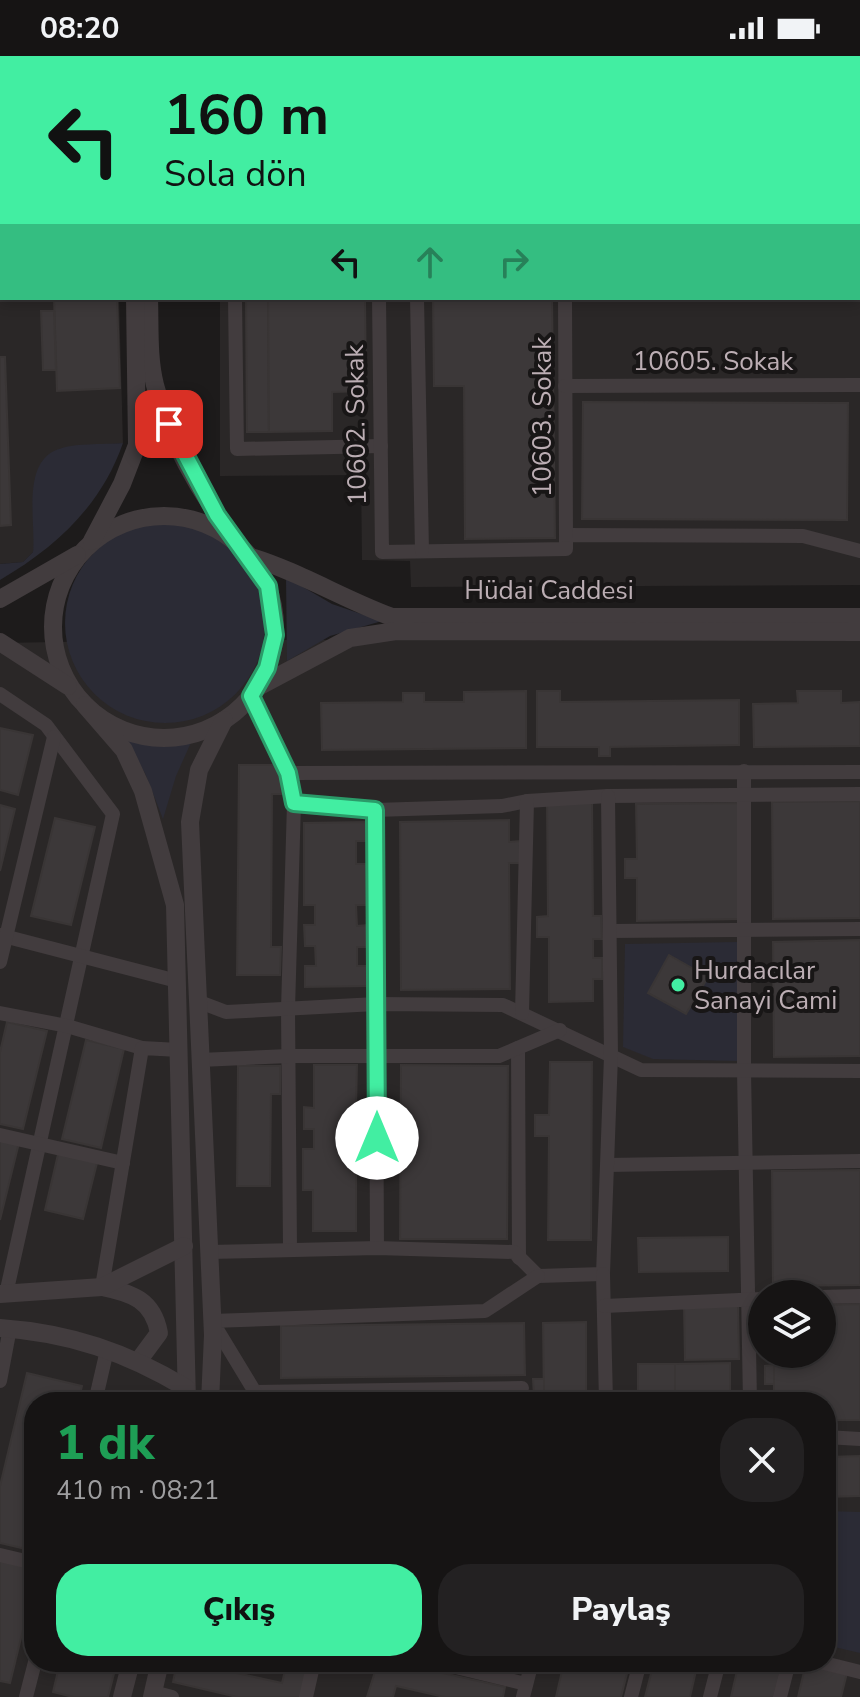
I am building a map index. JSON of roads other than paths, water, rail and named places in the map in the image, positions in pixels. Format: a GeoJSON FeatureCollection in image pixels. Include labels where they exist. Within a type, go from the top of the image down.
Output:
{"type":"FeatureCollection","features":[{"type":"Feature","properties":{"kind":"street"},"geometry":{"type":"LineString","coordinates":[[135,300],[137,445],[122,484],[87,548],[66,575],[54,618],[58,661],[71,687],[124,750],[143,791],[175,905],[186,1392]]}},
{"type":"Feature","properties":{"kind":"street"},"geometry":{"type":"LineString","coordinates":[[85,705],[116,727],[152,737],[190,735],[224,720],[254,692],[272,651],[275,618],[268,586],[208,499],[160,402],[152,366],[149,300]]}},
{"type":"Feature","properties":{"kind":"street"},"geometry":{"type":"LineString","coordinates":[[235,300],[237,449],[381,446]]}},
{"type":"Feature","properties":{"kind":"street","name":"10602. Sokak"},"geometry":{"type":"LineString","coordinates":[[379,300],[382,552],[422,551]]}},
{"type":"Feature","properties":{"kind":"street"},"geometry":{"type":"LineString","coordinates":[[417,300],[422,551],[566,549],[566,535],[803,536],[860,551]]}},
{"type":"Feature","properties":{"kind":"street","name":"10603. Sokak"},"geometry":{"type":"LineString","coordinates":[[565,300],[566,535]]}},
{"type":"Feature","properties":{"kind":"street","name":"10605. Sokak"},"geometry":{"type":"LineString","coordinates":[[565,386],[860,385]]}},
{"type":"Feature","properties":{"kind":"street"},"geometry":{"type":"LineString","coordinates":[[0,599],[137,519],[173,516],[208,525],[244,550]]}},
{"type":"Feature","properties":{"kind":"street","name":"Hüdai Caddesi"},"geometry":{"type":"LineString","coordinates":[[244,550],[285,567],[348,601],[392,617],[860,617]]}},
{"type":"Feature","properties":{"kind":"street","name":"Hüdai Caddesi"},"geometry":{"type":"LineString","coordinates":[[254,692],[350,638],[396,631],[860,632]]}},
{"type":"Feature","properties":{"kind":"street"},"geometry":{"type":"LineString","coordinates":[[0,642],[71,687]]}},
{"type":"Feature","properties":{"kind":"street"},"geometry":{"type":"LineString","coordinates":[[254,692],[288,773],[294,803],[288,1009],[290,1248]]}},
{"type":"Feature","properties":{"kind":"street"},"geometry":{"type":"LineString","coordinates":[[0,694],[46,725],[113,814],[40,1144],[3,1294],[102,1287],[134,1293],[156,1319],[159,1333],[139,1360]]}},
{"type":"Feature","properties":{"kind":"street"},"geometry":{"type":"LineString","coordinates":[[210,1392],[212,1321],[190,822],[199,770],[224,720]]}},
{"type":"Feature","properties":{"kind":"street"},"geometry":{"type":"LineString","coordinates":[[0,962],[3,935],[54,737]]}},
{"type":"Feature","properties":{"kind":"street"},"geometry":{"type":"LineString","coordinates":[[744,771],[744,1071],[754,1280]]}},
{"type":"Feature","properties":{"kind":"street"},"geometry":{"type":"LineString","coordinates":[[288,773],[860,772]]}},
{"type":"Feature","properties":{"kind":"street"},"geometry":{"type":"LineString","coordinates":[[294,803],[375,810],[502,806],[527,801],[608,796],[860,794]]}},
{"type":"Feature","properties":{"kind":"street"},"geometry":{"type":"LineString","coordinates":[[606,1392],[603,1274],[611,1056],[608,796]]}},
{"type":"Feature","properties":{"kind":"street"},"geometry":{"type":"LineString","coordinates":[[522,1013],[527,801]]}},
{"type":"Feature","properties":{"kind":"street"},"geometry":{"type":"LineString","coordinates":[[375,810],[377,1248]]}},
{"type":"Feature","properties":{"kind":"street"},"geometry":{"type":"LineString","coordinates":[[611,931],[860,929]]}},
{"type":"Feature","properties":{"kind":"street"},"geometry":{"type":"LineString","coordinates":[[3,935],[177,981]]}},
{"type":"Feature","properties":{"kind":"street"},"geometry":{"type":"LineString","coordinates":[[197,1001],[226,1012],[376,1004],[503,1005],[641,1070],[860,1071]]}},
{"type":"Feature","properties":{"kind":"street"},"geometry":{"type":"LineString","coordinates":[[0,1013],[67,1026],[142,1048],[179,1050]]}},
{"type":"Feature","properties":{"kind":"street"},"geometry":{"type":"LineString","coordinates":[[200,1060],[289,1056],[499,1056],[560,1030]]}},
{"type":"Feature","properties":{"kind":"street"},"geometry":{"type":"LineString","coordinates":[[102,1287],[142,1048]]}},
{"type":"Feature","properties":{"kind":"street"},"geometry":{"type":"LineString","coordinates":[[518,1048],[519,1258]]}},
{"type":"Feature","properties":{"kind":"street"},"geometry":{"type":"LineString","coordinates":[[0,1135],[123,1163]]}},
{"type":"Feature","properties":{"kind":"street"},"geometry":{"type":"LineString","coordinates":[[607,1165],[860,1161]]}},
{"type":"Feature","properties":{"kind":"street"},"geometry":{"type":"LineString","coordinates":[[102,1287],[184,1246]]}},
{"type":"Feature","properties":{"kind":"street"},"geometry":{"type":"LineString","coordinates":[[209,1252],[290,1248],[514,1252],[538,1276]]}},
{"type":"Feature","properties":{"kind":"street"},"geometry":{"type":"LineString","coordinates":[[212,1321],[485,1311],[538,1276],[603,1274]]}},
{"type":"Feature","properties":{"kind":"street"},"geometry":{"type":"LineString","coordinates":[[836,1297],[860,1296]]}},
{"type":"Feature","properties":{"kind":"street"},"geometry":{"type":"LineString","coordinates":[[604,1306],[748,1299]]}},
{"type":"Feature","properties":{"kind":"street"},"geometry":{"type":"LineString","coordinates":[[212,1321],[255,1392]]}},
{"type":"Feature","properties":{"kind":"street"},"geometry":{"type":"LineString","coordinates":[[0,1381],[5,1328],[34,1330],[139,1360],[182,1392]]}},
{"type":"Feature","properties":{"kind":"street"},"geometry":{"type":"LineString","coordinates":[[97,1392],[107,1350]]}},
{"type":"Feature","properties":{"kind":"street"},"geometry":{"type":"LineString","coordinates":[[750,1392],[752,1368]]}},
{"type":"Feature","properties":{"kind":"street"},"geometry":{"type":"LineString","coordinates":[[405,1392],[522,1388]]}},
{"type":"Feature","properties":{"kind":"street"},"geometry":{"type":"LineString","coordinates":[[836,1438],[860,1439]]}},
{"type":"Feature","properties":{"kind":"street"},"geometry":{"type":"LineString","coordinates":[[0,1555],[24,1561]]}},
{"type":"Feature","properties":{"kind":"street"},"geometry":{"type":"LineString","coordinates":[[836,1666],[860,1672]]}},
{"type":"Feature","properties":{"kind":"street"},"geometry":{"type":"LineString","coordinates":[[26,1697],[32,1672]]}},
{"type":"Feature","properties":{"kind":"street"},"geometry":{"type":"LineString","coordinates":[[122,1697],[128,1672]]}},
{"type":"Feature","properties":{"kind":"street"},"geometry":{"type":"LineString","coordinates":[[158,1672],[152,1695],[172,1697]]}},
{"type":"Feature","properties":{"kind":"street"},"geometry":{"type":"LineString","coordinates":[[306,1697],[312,1672]]}},
{"type":"Feature","properties":{"kind":"street"},"geometry":{"type":"LineString","coordinates":[[467,1672],[525,1690]]}},
{"type":"Feature","properties":{"kind":"street"},"geometry":{"type":"LineString","coordinates":[[631,1697],[637,1672]]}},
{"type":"Feature","properties":{"kind":"street"},"geometry":{"type":"LineString","coordinates":[[710,1697],[716,1672]]}},
{"type":"Feature","properties":{"kind":"street"},"geometry":{"type":"LineString","coordinates":[[780,1697],[786,1672]]}},
{"type":"Feature","properties":{"kind":"place","name":"Hurdacılar Sanayi Cami"},"geometry":{"type":"Point","coordinates":[678,985]}}]}
